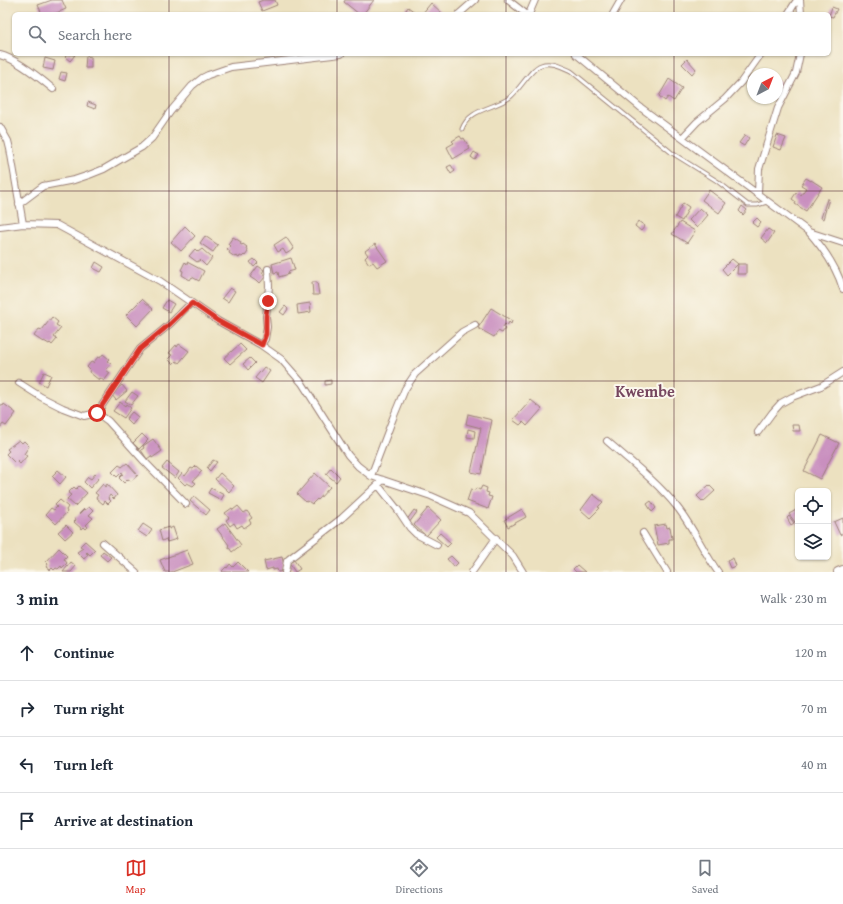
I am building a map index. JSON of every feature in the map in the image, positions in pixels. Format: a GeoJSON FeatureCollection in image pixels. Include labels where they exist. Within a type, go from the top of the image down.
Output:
{"type":"FeatureCollection","features":[{"type":"Feature","properties":{"kind":"street"},"geometry":{"type":"LineString","coordinates":[[461,12],[475,0]]}},
{"type":"Feature","properties":{"kind":"street"},"geometry":{"type":"LineString","coordinates":[[508,0],[523,12]]}},
{"type":"Feature","properties":{"kind":"street"},"geometry":{"type":"LineString","coordinates":[[530,12],[535,0]]}},
{"type":"Feature","properties":{"kind":"street"},"geometry":{"type":"LineString","coordinates":[[614,12],[621,0]]}},
{"type":"Feature","properties":{"kind":"street"},"geometry":{"type":"LineString","coordinates":[[789,12],[798,0]]}},
{"type":"Feature","properties":{"kind":"street"},"geometry":{"type":"LineString","coordinates":[[798,0],[801,12]]}},
{"type":"Feature","properties":{"kind":"street"},"geometry":{"type":"LineString","coordinates":[[0,55],[13,60],[45,81],[53,89]]}},
{"type":"Feature","properties":{"kind":"street"},"geometry":{"type":"LineString","coordinates":[[19,204],[43,186],[89,175],[104,169],[142,147],[152,138],[170,112],[192,86],[208,75],[231,67],[324,56]]}},
{"type":"Feature","properties":{"kind":"street"},"geometry":{"type":"LineString","coordinates":[[579,56],[640,107],[809,232],[823,248],[843,287]]}},
{"type":"Feature","properties":{"kind":"street"},"geometry":{"type":"LineString","coordinates":[[682,138],[697,122],[725,99],[741,82],[757,56]]}},
{"type":"Feature","properties":{"kind":"street"},"geometry":{"type":"LineString","coordinates":[[758,193],[759,169],[778,108],[796,72],[800,56]]}},
{"type":"Feature","properties":{"kind":"street"},"geometry":{"type":"LineString","coordinates":[[0,127],[8,141],[10,148],[23,224]]}},
{"type":"Feature","properties":{"kind":"street"},"geometry":{"type":"LineString","coordinates":[[0,227],[23,224],[57,225],[160,281],[218,321],[262,345],[280,359],[302,383],[348,455],[358,466],[371,476],[431,496],[469,513],[514,556],[523,572]]}},
{"type":"Feature","properties":{"kind":"street"},"geometry":{"type":"LineString","coordinates":[[809,232],[843,243]]}},
{"type":"Feature","properties":{"kind":"street"},"geometry":{"type":"LineString","coordinates":[[262,345],[265,339],[267,327],[266,316],[269,286],[268,269]]}},
{"type":"Feature","properties":{"kind":"street"},"geometry":{"type":"LineString","coordinates":[[19,383],[41,397],[84,416],[97,413],[140,349],[192,303]]}},
{"type":"Feature","properties":{"kind":"street"},"geometry":{"type":"LineString","coordinates":[[371,476],[392,418],[409,384],[416,374],[445,345],[462,332],[475,325]]}},
{"type":"Feature","properties":{"kind":"street"},"geometry":{"type":"LineString","coordinates":[[758,432],[781,403],[792,397],[821,386],[843,372]]}},
{"type":"Feature","properties":{"kind":"street"},"geometry":{"type":"LineString","coordinates":[[97,413],[108,421],[144,462],[186,504]]}},
{"type":"Feature","properties":{"kind":"street"},"geometry":{"type":"LineString","coordinates":[[607,441],[654,482],[676,506],[718,572]]}},
{"type":"Feature","properties":{"kind":"street"},"geometry":{"type":"LineString","coordinates":[[285,572],[287,561],[289,559],[342,518],[383,480]]}},
{"type":"Feature","properties":{"kind":"street"},"geometry":{"type":"LineString","coordinates":[[378,485],[410,528],[416,534],[437,545]]}},
{"type":"Feature","properties":{"kind":"street"},"geometry":{"type":"LineString","coordinates":[[644,533],[667,572]]}},
{"type":"Feature","properties":{"kind":"street"},"geometry":{"type":"LineString","coordinates":[[472,572],[496,538]]}},
{"type":"Feature","properties":{"kind":"street"},"geometry":{"type":"LineString","coordinates":[[103,542],[136,572]]}},
{"type":"Feature","properties":{"kind":"street"},"geometry":{"type":"LineString","coordinates":[[124,572],[127,564]]}},
{"type":"Feature","properties":{"kind":"street"},"geometry":{"type":"LineString","coordinates":[[838,572],[843,570]]}},
{"type":"Feature","properties":{"kind":"lane"},"geometry":{"type":"LineString","coordinates":[[462,129],[471,115],[512,96],[531,73],[540,65],[548,64],[558,66],[571,71],[672,152],[717,181],[748,205],[757,205],[769,201]]}},
{"type":"Feature","properties":{"kind":"building"},"geometry":{"type":"Polygon","coordinates":[[[52,0],[62,0],[66,9],[59,12],[41,12],[38,5],[52,0]]]}},
{"type":"Feature","properties":{"kind":"building"},"geometry":{"type":"Polygon","coordinates":[[[263,0],[275,0],[277,5],[262,11],[258,2],[263,0]]]}},
{"type":"Feature","properties":{"kind":"building"},"geometry":{"type":"Polygon","coordinates":[[[345,0],[374,0],[365,12],[356,12],[344,2],[345,0]]]}},
{"type":"Feature","properties":{"kind":"building"},"geometry":{"type":"Polygon","coordinates":[[[431,3],[441,12],[424,12],[431,3]]]}},
{"type":"Feature","properties":{"kind":"building"},"geometry":{"type":"Polygon","coordinates":[[[408,7],[415,12],[405,12],[408,7]]]}},
{"type":"Feature","properties":{"kind":"building"},"geometry":{"type":"Polygon","coordinates":[[[832,7],[837,9],[833,17],[831,16],[832,7]]]}},
{"type":"Feature","properties":{"kind":"building"},"geometry":{"type":"Polygon","coordinates":[[[66,56],[74,56],[70,61],[65,57],[66,56]]]}},
{"type":"Feature","properties":{"kind":"building"},"geometry":{"type":"Polygon","coordinates":[[[86,56],[91,57],[91,68],[85,68],[86,56]]]}},
{"type":"Feature","properties":{"kind":"building"},"geometry":{"type":"Polygon","coordinates":[[[45,58],[55,61],[53,70],[43,68],[45,58]]]}},
{"type":"Feature","properties":{"kind":"building"},"geometry":{"type":"Polygon","coordinates":[[[687,59],[696,69],[692,74],[682,64],[687,59]]]}},
{"type":"Feature","properties":{"kind":"building"},"geometry":{"type":"Polygon","coordinates":[[[61,72],[67,73],[65,81],[59,79],[61,72]]]}},
{"type":"Feature","properties":{"kind":"building"},"geometry":{"type":"Polygon","coordinates":[[[669,79],[682,88],[674,101],[668,97],[665,101],[659,96],[669,79]]]}},
{"type":"Feature","properties":{"kind":"building"},"geometry":{"type":"Polygon","coordinates":[[[88,102],[96,105],[95,109],[87,106],[88,102]]]}},
{"type":"Feature","properties":{"kind":"building"},"geometry":{"type":"Polygon","coordinates":[[[745,135],[749,138],[744,146],[739,143],[745,135]]]}},
{"type":"Feature","properties":{"kind":"building"},"geometry":{"type":"Polygon","coordinates":[[[777,135],[786,138],[781,150],[773,147],[777,135]]]}},
{"type":"Feature","properties":{"kind":"building"},"geometry":{"type":"Polygon","coordinates":[[[460,136],[462,139],[464,138],[470,149],[453,159],[447,147],[454,143],[452,141],[460,136]]]}},
{"type":"Feature","properties":{"kind":"building"},"geometry":{"type":"Polygon","coordinates":[[[474,152],[479,155],[475,160],[471,157],[474,152]]]}},
{"type":"Feature","properties":{"kind":"building"},"geometry":{"type":"Polygon","coordinates":[[[451,165],[455,171],[451,174],[447,167],[451,165]]]}},
{"type":"Feature","properties":{"kind":"building"},"geometry":{"type":"Polygon","coordinates":[[[806,178],[822,187],[806,211],[795,204],[796,202],[792,199],[796,193],[801,195],[806,188],[801,185],[806,178]]]}},
{"type":"Feature","properties":{"kind":"building"},"geometry":{"type":"Polygon","coordinates":[[[709,190],[726,203],[719,213],[702,200],[709,190]]]}},
{"type":"Feature","properties":{"kind":"building"},"geometry":{"type":"Polygon","coordinates":[[[827,199],[829,199],[823,219],[821,218],[827,199]]]}},
{"type":"Feature","properties":{"kind":"building"},"geometry":{"type":"Polygon","coordinates":[[[683,203],[689,207],[682,221],[675,217],[683,203]]]}},
{"type":"Feature","properties":{"kind":"building"},"geometry":{"type":"Polygon","coordinates":[[[742,206],[747,210],[743,215],[739,211],[742,206]]]}},
{"type":"Feature","properties":{"kind":"building"},"geometry":{"type":"Polygon","coordinates":[[[700,208],[708,215],[697,228],[689,220],[700,208]]]}},
{"type":"Feature","properties":{"kind":"building"},"geometry":{"type":"Polygon","coordinates":[[[757,218],[761,222],[757,227],[752,223],[757,218]]]}},
{"type":"Feature","properties":{"kind":"building"},"geometry":{"type":"Polygon","coordinates":[[[638,221],[645,226],[641,231],[635,226],[638,221]]]}},
{"type":"Feature","properties":{"kind":"building"},"geometry":{"type":"Polygon","coordinates":[[[680,222],[695,231],[687,243],[672,234],[680,222]]]}},
{"type":"Feature","properties":{"kind":"building"},"geometry":{"type":"Polygon","coordinates":[[[185,226],[195,236],[181,251],[171,242],[185,226]]]}},
{"type":"Feature","properties":{"kind":"building"},"geometry":{"type":"Polygon","coordinates":[[[768,229],[774,233],[767,243],[761,238],[768,229]]]}},
{"type":"Feature","properties":{"kind":"building"},"geometry":{"type":"Polygon","coordinates":[[[205,236],[218,245],[213,252],[200,243],[205,236]]]}},
{"type":"Feature","properties":{"kind":"building"},"geometry":{"type":"Polygon","coordinates":[[[233,237],[241,242],[240,244],[247,247],[248,252],[245,256],[240,256],[239,258],[229,253],[230,251],[227,249],[230,246],[228,244],[233,237]]]}},
{"type":"Feature","properties":{"kind":"building"},"geometry":{"type":"Polygon","coordinates":[[[286,237],[294,249],[286,254],[283,249],[278,252],[274,245],[286,237]]]}},
{"type":"Feature","properties":{"kind":"building"},"geometry":{"type":"Polygon","coordinates":[[[375,244],[387,261],[377,267],[373,262],[369,264],[365,258],[368,255],[365,251],[375,244]]]}},
{"type":"Feature","properties":{"kind":"building"},"geometry":{"type":"Polygon","coordinates":[[[195,249],[198,252],[202,249],[212,258],[206,266],[200,260],[197,262],[189,256],[195,249]]]}},
{"type":"Feature","properties":{"kind":"building"},"geometry":{"type":"Polygon","coordinates":[[[291,258],[295,270],[288,272],[289,274],[279,277],[278,272],[274,273],[272,264],[291,258]]]}},
{"type":"Feature","properties":{"kind":"building"},"geometry":{"type":"Polygon","coordinates":[[[254,259],[258,263],[254,267],[250,262],[254,259]]]}},
{"type":"Feature","properties":{"kind":"building"},"geometry":{"type":"Polygon","coordinates":[[[732,259],[738,264],[727,275],[722,269],[732,259]]]}},
{"type":"Feature","properties":{"kind":"building"},"geometry":{"type":"Polygon","coordinates":[[[96,262],[104,267],[101,272],[93,268],[96,262]]]}},
{"type":"Feature","properties":{"kind":"building"},"geometry":{"type":"Polygon","coordinates":[[[185,262],[204,271],[199,281],[192,277],[190,280],[182,275],[183,271],[181,270],[185,262]]]}},
{"type":"Feature","properties":{"kind":"building"},"geometry":{"type":"Polygon","coordinates":[[[738,264],[746,264],[746,274],[737,274],[738,264]]]}},
{"type":"Feature","properties":{"kind":"building"},"geometry":{"type":"Polygon","coordinates":[[[258,266],[264,270],[262,273],[266,276],[260,283],[250,277],[258,266]]]}},
{"type":"Feature","properties":{"kind":"building"},"geometry":{"type":"Polygon","coordinates":[[[312,282],[317,282],[319,295],[313,295],[312,282]]]}},
{"type":"Feature","properties":{"kind":"building"},"geometry":{"type":"Polygon","coordinates":[[[230,288],[235,291],[228,302],[222,298],[230,288]]]}},
{"type":"Feature","properties":{"kind":"building"},"geometry":{"type":"Polygon","coordinates":[[[142,299],[153,309],[137,326],[126,315],[142,299]]]}},
{"type":"Feature","properties":{"kind":"building"},"geometry":{"type":"Polygon","coordinates":[[[167,300],[174,304],[169,312],[162,308],[167,300]]]}},
{"type":"Feature","properties":{"kind":"building"},"geometry":{"type":"Polygon","coordinates":[[[310,303],[311,312],[298,314],[297,305],[310,303]]]}},
{"type":"Feature","properties":{"kind":"building"},"geometry":{"type":"Polygon","coordinates":[[[285,306],[288,309],[284,315],[280,312],[285,306]]]}},
{"type":"Feature","properties":{"kind":"building"},"geometry":{"type":"Polygon","coordinates":[[[491,308],[512,321],[511,324],[509,322],[507,326],[505,324],[503,327],[505,329],[502,333],[498,331],[494,337],[478,328],[491,308]]]}},
{"type":"Feature","properties":{"kind":"building"},"geometry":{"type":"Polygon","coordinates":[[[52,317],[58,322],[56,325],[61,328],[54,337],[57,339],[52,345],[44,341],[43,342],[34,336],[39,329],[42,330],[52,317]]]}},
{"type":"Feature","properties":{"kind":"building"},"geometry":{"type":"Polygon","coordinates":[[[179,344],[189,351],[179,363],[176,361],[173,364],[168,359],[172,355],[169,353],[176,345],[177,347],[179,344]]]}},
{"type":"Feature","properties":{"kind":"building"},"geometry":{"type":"Polygon","coordinates":[[[240,344],[246,350],[230,364],[224,358],[240,344]]]}},
{"type":"Feature","properties":{"kind":"building"},"geometry":{"type":"Polygon","coordinates":[[[103,354],[109,359],[107,361],[111,364],[106,370],[110,373],[104,381],[100,378],[99,380],[89,372],[90,370],[87,367],[91,362],[93,363],[103,354]]]}},
{"type":"Feature","properties":{"kind":"building"},"geometry":{"type":"Polygon","coordinates":[[[250,358],[255,363],[248,370],[243,364],[250,358]]]}},
{"type":"Feature","properties":{"kind":"building"},"geometry":{"type":"Polygon","coordinates":[[[264,367],[270,371],[262,383],[255,378],[264,367]]]}},
{"type":"Feature","properties":{"kind":"building"},"geometry":{"type":"Polygon","coordinates":[[[44,372],[51,375],[46,386],[39,382],[44,372]]]}},
{"type":"Feature","properties":{"kind":"building"},"geometry":{"type":"Polygon","coordinates":[[[331,380],[331,384],[325,385],[325,381],[331,380]]]}},
{"type":"Feature","properties":{"kind":"building"},"geometry":{"type":"Polygon","coordinates":[[[122,385],[127,391],[116,400],[111,394],[122,385]]]}},
{"type":"Feature","properties":{"kind":"building"},"geometry":{"type":"Polygon","coordinates":[[[132,392],[138,396],[131,405],[125,401],[132,392]]]}},
{"type":"Feature","properties":{"kind":"building"},"geometry":{"type":"Polygon","coordinates":[[[531,400],[542,409],[527,426],[523,422],[520,425],[513,420],[531,400]]]}},
{"type":"Feature","properties":{"kind":"building"},"geometry":{"type":"Polygon","coordinates":[[[120,402],[131,408],[124,418],[113,411],[120,402]]]}},
{"type":"Feature","properties":{"kind":"building"},"geometry":{"type":"Polygon","coordinates":[[[0,404],[3,406],[4,404],[16,413],[6,426],[3,424],[0,428],[0,404]]]}},
{"type":"Feature","properties":{"kind":"building"},"geometry":{"type":"Polygon","coordinates":[[[132,412],[138,417],[132,425],[126,419],[132,412]]]}},
{"type":"Feature","properties":{"kind":"building"},"geometry":{"type":"Polygon","coordinates":[[[468,414],[492,420],[481,474],[471,472],[481,428],[466,424],[468,414]]]}},
{"type":"Feature","properties":{"kind":"building"},"geometry":{"type":"Polygon","coordinates":[[[792,425],[799,425],[800,431],[793,431],[792,425]]]}},
{"type":"Feature","properties":{"kind":"building"},"geometry":{"type":"Polygon","coordinates":[[[468,429],[475,431],[474,438],[467,437],[468,429]]]}},
{"type":"Feature","properties":{"kind":"building"},"geometry":{"type":"Polygon","coordinates":[[[142,434],[148,440],[139,449],[133,443],[142,434]]]}},
{"type":"Feature","properties":{"kind":"building"},"geometry":{"type":"Polygon","coordinates":[[[822,435],[839,443],[820,479],[804,471],[822,435]]]}},
{"type":"Feature","properties":{"kind":"building"},"geometry":{"type":"Polygon","coordinates":[[[153,439],[162,451],[152,458],[151,456],[147,459],[141,450],[144,448],[143,446],[153,439]]]}},
{"type":"Feature","properties":{"kind":"building"},"geometry":{"type":"Polygon","coordinates":[[[19,440],[22,443],[24,441],[29,446],[24,454],[27,456],[20,464],[17,461],[15,463],[6,454],[9,451],[7,449],[19,440]]]}},
{"type":"Feature","properties":{"kind":"building"},"geometry":{"type":"Polygon","coordinates":[[[213,460],[217,462],[210,471],[207,468],[213,460]]]}},
{"type":"Feature","properties":{"kind":"building"},"geometry":{"type":"Polygon","coordinates":[[[167,462],[179,472],[175,478],[162,468],[167,462]]]}},
{"type":"Feature","properties":{"kind":"building"},"geometry":{"type":"Polygon","coordinates":[[[127,463],[138,475],[131,481],[128,479],[124,483],[119,478],[123,474],[122,472],[117,477],[112,472],[119,465],[122,467],[127,463]]]}},
{"type":"Feature","properties":{"kind":"building"},"geometry":{"type":"Polygon","coordinates":[[[196,466],[202,471],[193,481],[196,483],[193,486],[187,483],[185,485],[178,478],[182,473],[185,476],[191,468],[193,469],[196,466]]]}},
{"type":"Feature","properties":{"kind":"building"},"geometry":{"type":"Polygon","coordinates":[[[331,468],[340,477],[336,482],[326,474],[331,468]]]}},
{"type":"Feature","properties":{"kind":"building"},"geometry":{"type":"Polygon","coordinates":[[[58,470],[66,477],[60,484],[52,476],[58,470]]]}},
{"type":"Feature","properties":{"kind":"building"},"geometry":{"type":"Polygon","coordinates":[[[220,473],[234,486],[229,492],[215,479],[220,473]]]}},
{"type":"Feature","properties":{"kind":"building"},"geometry":{"type":"Polygon","coordinates":[[[315,473],[330,487],[318,500],[317,499],[312,504],[308,501],[306,502],[297,494],[315,473]]]}},
{"type":"Feature","properties":{"kind":"building"},"geometry":{"type":"Polygon","coordinates":[[[95,474],[99,478],[90,488],[84,482],[88,477],[91,479],[95,474]]]}},
{"type":"Feature","properties":{"kind":"building"},"geometry":{"type":"Polygon","coordinates":[[[103,484],[105,487],[107,484],[117,495],[114,499],[110,495],[108,498],[111,501],[108,504],[105,501],[103,504],[96,498],[98,495],[95,493],[103,484]]]}},
{"type":"Feature","properties":{"kind":"building"},"geometry":{"type":"Polygon","coordinates":[[[709,485],[715,491],[703,502],[697,496],[709,485]]]}},
{"type":"Feature","properties":{"kind":"building"},"geometry":{"type":"Polygon","coordinates":[[[79,486],[87,493],[75,506],[67,499],[71,495],[68,493],[74,487],[76,489],[79,486]]]}},
{"type":"Feature","properties":{"kind":"building"},"geometry":{"type":"Polygon","coordinates":[[[482,486],[487,488],[486,492],[489,493],[488,496],[492,497],[488,509],[467,501],[471,489],[475,490],[476,488],[480,490],[482,486]]]}},
{"type":"Feature","properties":{"kind":"building"},"geometry":{"type":"Polygon","coordinates":[[[211,488],[224,495],[221,500],[208,493],[211,488]]]}},
{"type":"Feature","properties":{"kind":"building"},"geometry":{"type":"Polygon","coordinates":[[[593,494],[603,502],[598,507],[600,508],[590,518],[581,510],[593,494]]]}},
{"type":"Feature","properties":{"kind":"building"},"geometry":{"type":"Polygon","coordinates":[[[194,496],[210,510],[206,515],[190,501],[194,496]]]}},
{"type":"Feature","properties":{"kind":"building"},"geometry":{"type":"Polygon","coordinates":[[[60,500],[68,507],[66,510],[67,512],[56,524],[46,514],[51,508],[54,510],[57,507],[55,505],[60,500]]]}},
{"type":"Feature","properties":{"kind":"building"},"geometry":{"type":"Polygon","coordinates":[[[651,501],[656,508],[652,512],[647,504],[651,501]]]}},
{"type":"Feature","properties":{"kind":"building"},"geometry":{"type":"Polygon","coordinates":[[[238,506],[244,513],[247,511],[252,518],[249,520],[251,523],[244,528],[242,525],[237,528],[234,523],[230,526],[226,520],[229,518],[225,513],[238,506]]]}},
{"type":"Feature","properties":{"kind":"building"},"geometry":{"type":"Polygon","coordinates":[[[89,507],[93,511],[89,515],[93,518],[86,525],[88,527],[86,529],[84,527],[82,529],[74,522],[76,520],[75,518],[84,509],[85,510],[89,507]]]}},
{"type":"Feature","properties":{"kind":"building"},"geometry":{"type":"Polygon","coordinates":[[[428,508],[441,520],[426,536],[414,525],[428,508]]]}},
{"type":"Feature","properties":{"kind":"building"},"geometry":{"type":"Polygon","coordinates":[[[522,509],[526,517],[508,527],[504,520],[522,509]]]}},
{"type":"Feature","properties":{"kind":"building"},"geometry":{"type":"Polygon","coordinates":[[[414,510],[417,512],[409,523],[406,521],[414,510]]]}},
{"type":"Feature","properties":{"kind":"building"},"geometry":{"type":"Polygon","coordinates":[[[795,511],[795,522],[789,514],[795,511]]]}},
{"type":"Feature","properties":{"kind":"building"},"geometry":{"type":"Polygon","coordinates":[[[789,516],[794,523],[791,525],[787,518],[789,516]]]}},
{"type":"Feature","properties":{"kind":"building"},"geometry":{"type":"Polygon","coordinates":[[[843,518],[843,533],[840,535],[834,522],[843,518]]]}},
{"type":"Feature","properties":{"kind":"building"},"geometry":{"type":"Polygon","coordinates":[[[225,523],[241,545],[232,552],[228,546],[229,545],[217,529],[225,523]]]}},
{"type":"Feature","properties":{"kind":"building"},"geometry":{"type":"Polygon","coordinates":[[[143,524],[152,530],[147,537],[138,531],[143,524]]]}},
{"type":"Feature","properties":{"kind":"building"},"geometry":{"type":"Polygon","coordinates":[[[666,524],[667,528],[670,527],[672,539],[669,539],[669,543],[658,545],[654,526],[666,524]]]}},
{"type":"Feature","properties":{"kind":"building"},"geometry":{"type":"Polygon","coordinates":[[[66,525],[73,532],[65,539],[58,532],[66,525]]]}},
{"type":"Feature","properties":{"kind":"building"},"geometry":{"type":"Polygon","coordinates":[[[169,527],[169,529],[173,527],[177,539],[167,542],[166,539],[162,541],[159,530],[169,527]]]}},
{"type":"Feature","properties":{"kind":"building"},"geometry":{"type":"Polygon","coordinates":[[[440,533],[451,543],[447,547],[436,537],[440,533]]]}},
{"type":"Feature","properties":{"kind":"building"},"geometry":{"type":"Polygon","coordinates":[[[85,541],[95,550],[90,555],[87,552],[86,553],[88,554],[84,559],[77,552],[83,548],[80,546],[85,541]]]}},
{"type":"Feature","properties":{"kind":"building"},"geometry":{"type":"Polygon","coordinates":[[[59,548],[67,556],[64,559],[67,563],[62,568],[61,566],[58,569],[56,568],[54,570],[52,568],[50,570],[46,567],[48,564],[46,562],[59,548]]]}},
{"type":"Feature","properties":{"kind":"building"},"geometry":{"type":"Polygon","coordinates":[[[187,550],[193,564],[172,572],[165,572],[160,560],[187,550]]]}},
{"type":"Feature","properties":{"kind":"building"},"geometry":{"type":"Polygon","coordinates":[[[103,551],[111,557],[107,561],[100,555],[103,551]]]}},
{"type":"Feature","properties":{"kind":"building"},"geometry":{"type":"Polygon","coordinates":[[[451,556],[458,563],[454,567],[447,559],[451,556]]]}},
{"type":"Feature","properties":{"kind":"building"},"geometry":{"type":"Polygon","coordinates":[[[282,557],[284,565],[283,571],[278,572],[277,569],[273,570],[273,568],[266,570],[264,561],[282,557]]]}},
{"type":"Feature","properties":{"kind":"building"},"geometry":{"type":"Polygon","coordinates":[[[733,558],[736,566],[730,568],[727,561],[733,558]]]}},
{"type":"Feature","properties":{"kind":"building"},"geometry":{"type":"Polygon","coordinates":[[[294,560],[300,569],[295,572],[289,563],[294,560]]]}},
{"type":"Feature","properties":{"kind":"building"},"geometry":{"type":"Polygon","coordinates":[[[71,562],[76,566],[71,572],[63,572],[71,562]]]}},
{"type":"Feature","properties":{"kind":"building"},"geometry":{"type":"Polygon","coordinates":[[[238,562],[248,572],[222,571],[230,564],[233,567],[238,562]]]}},
{"type":"Feature","properties":{"kind":"building"},"geometry":{"type":"Polygon","coordinates":[[[577,565],[585,572],[576,572],[573,569],[577,565]]]}},
{"type":"Feature","properties":{"kind":"district","name":"Kwembe"},"geometry":{"type":"Point","coordinates":[645,391]}},
{"type":"Feature","properties":{"kind":"route"},"geometry":{"type":"LineString","coordinates":[[97,413],[140,349],[192,303],[218,321],[262,345],[265,339],[267,327],[266,316],[268,301]]}}]}
